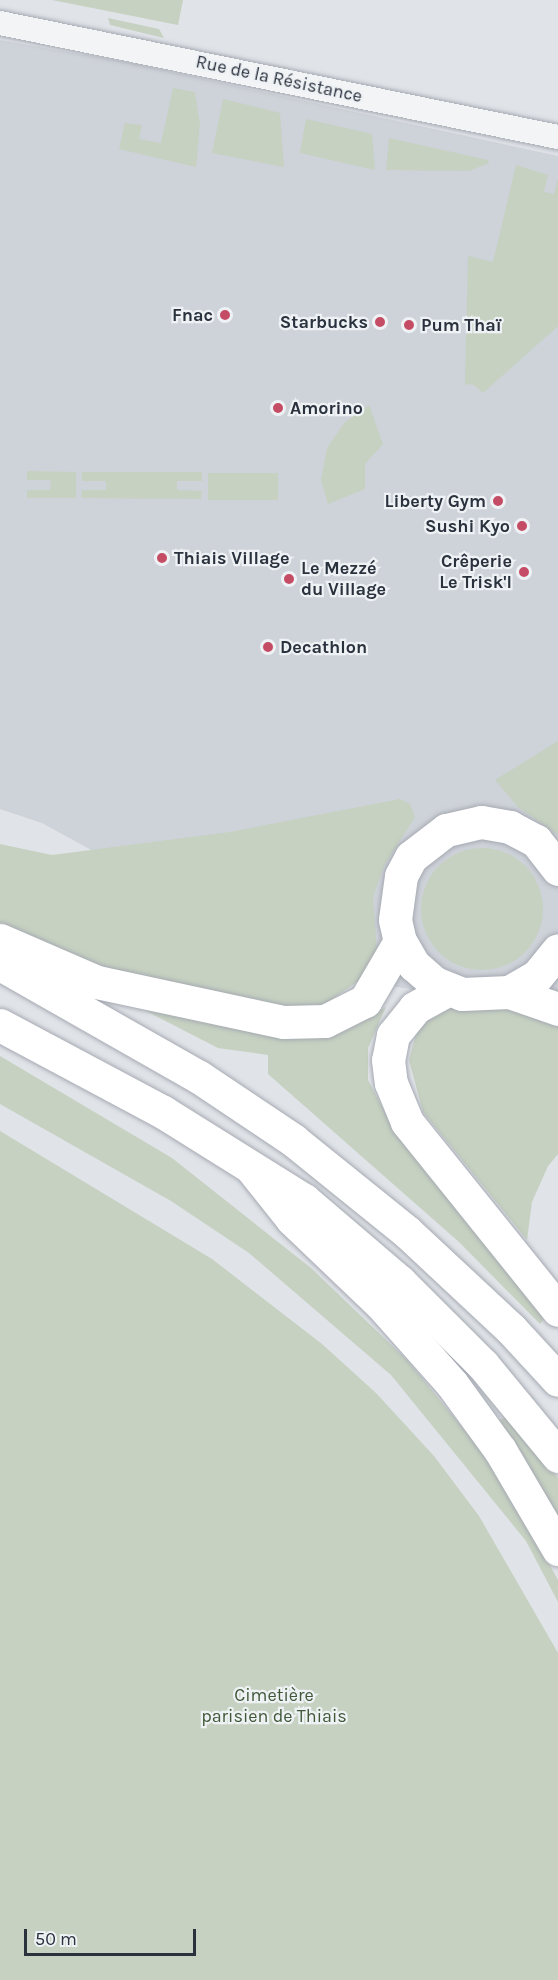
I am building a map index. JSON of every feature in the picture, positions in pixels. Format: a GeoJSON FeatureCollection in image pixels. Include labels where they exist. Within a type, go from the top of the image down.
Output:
{"type":"FeatureCollection","features":[{"type":"Feature","properties":{"kind":"main road"},"geometry":{"type":"LineString","coordinates":[[558,869],[536,841],[510,827],[481,822],[446,830],[411,857],[401,876],[394,920],[400,941],[424,975],[447,990],[478,996],[509,992],[537,976],[558,950]]}},
{"type":"Feature","properties":{"kind":"main road"},"geometry":{"type":"LineString","coordinates":[[0,940],[97,982],[284,1023],[325,1021],[365,1001],[400,941]]}},
{"type":"Feature","properties":{"kind":"main road"},"geometry":{"type":"LineString","coordinates":[[0,964],[200,1077],[293,1140],[407,1232],[511,1329],[558,1380]]}},
{"type":"Feature","properties":{"kind":"main road"},"geometry":{"type":"LineString","coordinates":[[447,990],[415,1008],[393,1035],[388,1060],[391,1083],[412,1130],[558,1310]]}},
{"type":"Feature","properties":{"kind":"main road"},"geometry":{"type":"LineString","coordinates":[[509,992],[558,1009]]}},
{"type":"Feature","properties":{"kind":"main road"},"geometry":{"type":"LineString","coordinates":[[0,1025],[163,1112],[304,1200],[400,1282],[483,1365],[558,1456]]}},
{"type":"Feature","properties":{"kind":"main road"},"geometry":{"type":"LineString","coordinates":[[249,1166],[292,1219],[381,1304],[452,1384],[500,1450],[558,1549]]}},
{"type":"Feature","properties":{"kind":"street","name":"Rue de la Résistance"},"geometry":{"type":"LineString","coordinates":[[0,23],[558,137]]}},
{"type":"Feature","properties":{"kind":"shaded area"},"geometry":{"type":"Polygon","coordinates":[[[0,40],[125,62],[558,156],[558,1009],[390,986],[279,953],[42,823],[0,809],[0,40]]]}},
{"type":"Feature","properties":{"kind":"green space"},"geometry":{"type":"Polygon","coordinates":[[[52,0],[183,0],[178,25],[52,0]]]}},
{"type":"Feature","properties":{"kind":"green space"},"geometry":{"type":"Polygon","coordinates":[[[108,18],[159,29],[164,38],[110,25],[108,18]]]}},
{"type":"Feature","properties":{"kind":"green space"},"geometry":{"type":"Polygon","coordinates":[[[173,88],[195,92],[200,125],[196,167],[119,149],[125,123],[142,125],[139,139],[161,143],[173,88]]]}},
{"type":"Feature","properties":{"kind":"green space"},"geometry":{"type":"Polygon","coordinates":[[[223,99],[280,113],[284,167],[212,153],[223,99]]]}},
{"type":"Feature","properties":{"kind":"green space"},"geometry":{"type":"Polygon","coordinates":[[[306,119],[372,134],[375,170],[300,153],[306,119]]]}},
{"type":"Feature","properties":{"kind":"green space"},"geometry":{"type":"Polygon","coordinates":[[[389,138],[488,160],[489,163],[469,171],[386,170],[389,138]]]}},
{"type":"Feature","properties":{"kind":"green space"},"geometry":{"type":"Polygon","coordinates":[[[516,165],[548,175],[544,192],[554,194],[558,178],[558,326],[483,393],[474,385],[465,384],[468,256],[493,262],[516,165]]]}},
{"type":"Feature","properties":{"kind":"green space"},"geometry":{"type":"Polygon","coordinates":[[[369,405],[383,444],[365,464],[365,489],[328,504],[321,480],[327,448],[344,423],[369,405]]]}},
{"type":"Feature","properties":{"kind":"green space"},"geometry":{"type":"Polygon","coordinates":[[[27,471],[76,472],[76,498],[27,498],[27,490],[50,490],[51,480],[27,480],[27,471]]]}},
{"type":"Feature","properties":{"kind":"green space"},"geometry":{"type":"Polygon","coordinates":[[[82,472],[202,472],[202,481],[177,481],[177,490],[202,491],[201,499],[81,498],[82,490],[106,490],[106,481],[82,481],[82,472]]]}},
{"type":"Feature","properties":{"kind":"green space"},"geometry":{"type":"Polygon","coordinates":[[[208,473],[278,473],[278,500],[208,500],[208,473]]]}},
{"type":"Feature","properties":{"kind":"green space"},"geometry":{"type":"Polygon","coordinates":[[[558,741],[558,835],[518,807],[495,780],[558,741]]]}},
{"type":"Feature","properties":{"kind":"green space"},"geometry":{"type":"Polygon","coordinates":[[[400,799],[410,804],[415,817],[384,866],[373,897],[377,952],[363,978],[322,1006],[280,1007],[85,965],[0,923],[0,844],[52,855],[230,832],[400,799]]]}},
{"type":"Feature","properties":{"kind":"green space"},"geometry":{"type":"Polygon","coordinates":[[[482,848],[505,853],[516,858],[525,866],[533,875],[538,886],[543,909],[538,932],[533,943],[525,952],[516,960],[505,965],[482,970],[459,965],[448,960],[439,952],[431,943],[426,932],[421,909],[426,886],[431,875],[439,866],[448,858],[459,853],[482,848]]]}},
{"type":"Feature","properties":{"kind":"green space"},"geometry":{"type":"Polygon","coordinates":[[[438,1003],[509,1003],[558,1022],[558,1154],[548,1166],[532,1202],[527,1240],[423,1112],[409,1060],[420,1019],[438,1003]]]}},
{"type":"Feature","properties":{"kind":"green space"},"geometry":{"type":"Polygon","coordinates":[[[386,1007],[368,1048],[368,1080],[396,1133],[547,1315],[540,1324],[459,1242],[268,1074],[268,1055],[218,1048],[144,1010],[289,1038],[330,1037],[386,1007]]]}},
{"type":"Feature","properties":{"kind":"green space"},"geometry":{"type":"Polygon","coordinates":[[[0,1056],[172,1158],[311,1268],[407,1360],[494,1466],[558,1580],[558,1602],[526,1541],[391,1375],[249,1253],[171,1201],[0,1104],[0,1056]]]}},
{"type":"Feature","properties":{"kind":"green space","name":"Cimetière parisien de Thiais"},"geometry":{"type":"Polygon","coordinates":[[[0,1131],[212,1259],[322,1344],[376,1393],[434,1456],[479,1516],[558,1653],[558,1980],[0,1980],[0,1131]]]}},
{"type":"Feature","properties":{"kind":"green space"},"geometry":{"type":"Polygon","coordinates":[[[506,1416],[558,1478],[558,1523],[492,1426],[506,1416]]]}},
{"type":"Feature","properties":{"kind":"place","name":"Fnac"},"geometry":{"type":"Point","coordinates":[225,315]}},
{"type":"Feature","properties":{"kind":"place","name":"Starbucks"},"geometry":{"type":"Point","coordinates":[380,322]}},
{"type":"Feature","properties":{"kind":"place","name":"Pum Thaï"},"geometry":{"type":"Point","coordinates":[409,325]}},
{"type":"Feature","properties":{"kind":"place","name":"Amorino"},"geometry":{"type":"Point","coordinates":[278,408]}},
{"type":"Feature","properties":{"kind":"place","name":"Liberty Gym"},"geometry":{"type":"Point","coordinates":[498,501]}},
{"type":"Feature","properties":{"kind":"place","name":"Sushi Kyo"},"geometry":{"type":"Point","coordinates":[522,526]}},
{"type":"Feature","properties":{"kind":"place","name":"Thiais Village"},"geometry":{"type":"Point","coordinates":[162,558]}},
{"type":"Feature","properties":{"kind":"place","name":"Crêperie Le Trisk'l"},"geometry":{"type":"Point","coordinates":[524,572]}},
{"type":"Feature","properties":{"kind":"place","name":"Le Mezzé du Village"},"geometry":{"type":"Point","coordinates":[289,579]}},
{"type":"Feature","properties":{"kind":"place","name":"Decathlon"},"geometry":{"type":"Point","coordinates":[268,647]}}]}
